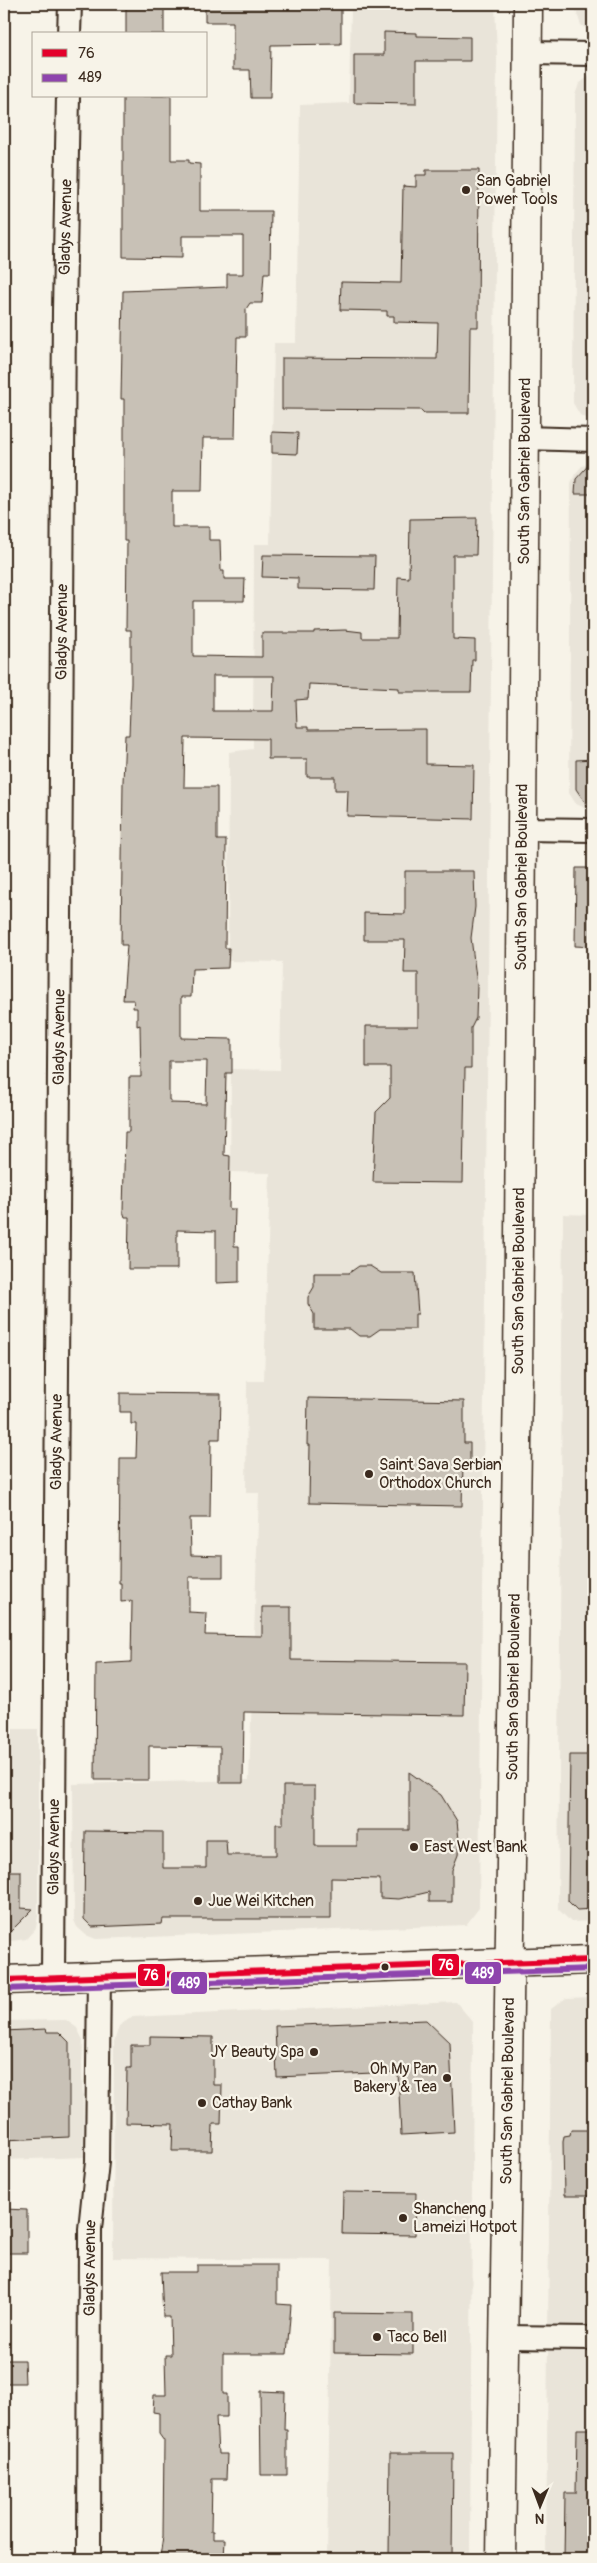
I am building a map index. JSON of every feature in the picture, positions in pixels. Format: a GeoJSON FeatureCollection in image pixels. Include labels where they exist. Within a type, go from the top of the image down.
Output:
{"type":"FeatureCollection","features":[{"type":"Feature","properties":{"kind":"main road","name":"South San Gabriel Boulevard"},"geometry":{"type":"LineString","coordinates":[[500,2559],[518,1376],[528,4]]}},
{"type":"Feature","properties":{"kind":"main road"},"geometry":{"type":"LineString","coordinates":[[4,1980],[99,1975],[593,1960]]}},
{"type":"Feature","properties":{"kind":"street"},"geometry":{"type":"LineString","coordinates":[[69,32],[70,4]]}},
{"type":"Feature","properties":{"kind":"street"},"geometry":{"type":"LineString","coordinates":[[527,53],[593,54]]}},
{"type":"Feature","properties":{"kind":"street","name":"Gladys Avenue"},"geometry":{"type":"LineString","coordinates":[[53,1977],[64,310],[68,98]]}},
{"type":"Feature","properties":{"kind":"street"},"geometry":{"type":"LineString","coordinates":[[524,438],[593,440]]}},
{"type":"Feature","properties":{"kind":"street"},"geometry":{"type":"LineString","coordinates":[[522,830],[593,830]]}},
{"type":"Feature","properties":{"kind":"street","name":"Gladys Avenue"},"geometry":{"type":"LineString","coordinates":[[89,2559],[90,2246],[97,2162],[99,1975]]}},
{"type":"Feature","properties":{"kind":"street"},"geometry":{"type":"LineString","coordinates":[[503,2337],[593,2338]]}},
{"type":"Feature","properties":{"kind":"shaded area"},"geometry":{"type":"Polygon","coordinates":[[[351,4],[495,4],[497,56],[479,1908],[466,1925],[96,1939],[86,1935],[77,1927],[74,1920],[73,1784],[249,1780],[259,1493],[246,1493],[247,1381],[264,1381],[270,1173],[230,1172],[231,1069],[280,1070],[282,962],[228,961],[229,752],[253,749],[254,544],[270,544],[274,343],[296,343],[300,105],[349,103],[351,4]]]}},
{"type":"Feature","properties":{"kind":"shaded area"},"geometry":{"type":"Polygon","coordinates":[[[576,4],[593,4],[593,34],[581,25],[576,11],[576,4]]]}},
{"type":"Feature","properties":{"kind":"shaded area"},"geometry":{"type":"Polygon","coordinates":[[[593,73],[593,421],[580,415],[573,403],[575,95],[579,84],[593,73]]]}},
{"type":"Feature","properties":{"kind":"shaded area"},"geometry":{"type":"Polygon","coordinates":[[[593,462],[593,811],[576,804],[569,793],[571,483],[575,474],[582,466],[593,462]]]}},
{"type":"Feature","properties":{"kind":"shaded area"},"geometry":{"type":"Polygon","coordinates":[[[563,1214],[593,1215],[593,1921],[571,1922],[558,1909],[563,1214]]]}},
{"type":"Feature","properties":{"kind":"shaded area"},"geometry":{"type":"Polygon","coordinates":[[[4,1729],[38,1729],[38,1916],[36,1928],[26,1939],[4,1942],[4,1729]]]}},
{"type":"Feature","properties":{"kind":"shaded area"},"geometry":{"type":"Polygon","coordinates":[[[593,1997],[593,2559],[546,2559],[551,2009],[566,1998],[593,1997]]]}},
{"type":"Feature","properties":{"kind":"shaded area"},"geometry":{"type":"Polygon","coordinates":[[[456,2002],[473,2022],[470,2559],[327,2559],[332,2260],[113,2258],[114,2042],[119,2026],[132,2017],[456,2002]]]}},
{"type":"Feature","properties":{"kind":"shaded area"},"geometry":{"type":"Polygon","coordinates":[[[66,2020],[77,2028],[83,2040],[84,2157],[4,2160],[4,2021],[66,2020]]]}},
{"type":"Feature","properties":{"kind":"building"},"geometry":{"type":"Polygon","coordinates":[[[126,4],[164,4],[164,32],[126,32],[126,4]]]}},
{"type":"Feature","properties":{"kind":"building"},"geometry":{"type":"Polygon","coordinates":[[[205,4],[341,4],[341,44],[271,45],[270,98],[251,98],[250,70],[233,70],[233,22],[205,22],[205,4]]]}},
{"type":"Feature","properties":{"kind":"building"},"geometry":{"type":"Polygon","coordinates":[[[384,32],[417,33],[417,36],[470,37],[470,61],[416,61],[416,104],[354,103],[354,55],[384,55],[384,32]]]}},
{"type":"Feature","properties":{"kind":"building"},"geometry":{"type":"Polygon","coordinates":[[[123,98],[171,98],[171,160],[189,160],[189,163],[200,164],[200,211],[271,211],[270,273],[264,273],[262,303],[250,303],[246,309],[246,337],[237,337],[235,438],[203,438],[202,491],[172,491],[172,527],[209,527],[209,540],[220,540],[221,571],[224,571],[224,579],[245,579],[244,601],[193,601],[193,656],[262,657],[262,633],[314,633],[314,631],[345,630],[362,632],[362,638],[397,638],[398,577],[409,578],[410,519],[477,518],[476,555],[453,555],[453,639],[475,640],[475,660],[472,660],[471,692],[399,692],[399,688],[309,684],[308,699],[296,700],[297,727],[308,727],[308,730],[426,729],[426,764],[474,765],[473,819],[347,816],[348,790],[335,790],[335,777],[307,777],[307,759],[268,759],[268,739],[185,738],[184,787],[217,787],[217,840],[226,840],[225,948],[229,948],[228,968],[192,969],[191,997],[181,997],[181,1038],[232,1039],[232,1073],[226,1073],[224,1155],[230,1156],[229,1209],[235,1209],[234,1246],[239,1246],[239,1282],[216,1283],[216,1231],[177,1230],[177,1269],[128,1269],[129,1217],[125,1217],[123,1211],[125,1132],[129,1132],[129,1077],[141,1077],[140,1025],[137,1026],[137,1008],[133,1008],[134,1000],[123,1000],[127,945],[121,945],[123,782],[125,735],[129,735],[131,683],[131,630],[126,630],[127,541],[124,541],[124,399],[121,399],[123,291],[227,287],[227,274],[243,274],[243,236],[182,236],[182,258],[123,257],[123,98]],[[213,676],[213,711],[273,711],[274,676],[213,676]],[[169,1061],[169,1100],[171,1100],[171,1103],[206,1104],[207,1061],[169,1061]]]}},
{"type":"Feature","properties":{"kind":"building"},"geometry":{"type":"Polygon","coordinates":[[[426,170],[479,170],[478,327],[470,327],[469,413],[424,413],[421,410],[282,409],[282,358],[437,359],[438,323],[394,322],[394,316],[387,316],[387,311],[340,310],[341,282],[401,283],[403,186],[416,187],[416,175],[426,175],[426,170]]]}},
{"type":"Feature","properties":{"kind":"building"},"geometry":{"type":"Polygon","coordinates":[[[272,432],[298,433],[297,454],[272,453],[272,432]]]}},
{"type":"Feature","properties":{"kind":"building"},"geometry":{"type":"Polygon","coordinates":[[[593,460],[593,494],[575,494],[576,479],[593,460]]]}},
{"type":"Feature","properties":{"kind":"building"},"geometry":{"type":"Polygon","coordinates":[[[263,555],[375,556],[374,590],[298,589],[298,578],[262,577],[263,555]]]}},
{"type":"Feature","properties":{"kind":"building"},"geometry":{"type":"Polygon","coordinates":[[[593,759],[593,814],[576,789],[576,760],[593,759]]]}},
{"type":"Feature","properties":{"kind":"building"},"geometry":{"type":"Polygon","coordinates":[[[576,868],[593,868],[593,947],[575,946],[576,868]]]}},
{"type":"Feature","properties":{"kind":"building"},"geometry":{"type":"Polygon","coordinates":[[[405,871],[474,871],[475,907],[471,938],[477,985],[476,1018],[471,1028],[471,1068],[465,1068],[463,1183],[373,1182],[376,1112],[390,1098],[390,1067],[366,1067],[366,1026],[418,1026],[418,973],[404,973],[405,940],[364,940],[364,913],[405,914],[405,871]]]}},
{"type":"Feature","properties":{"kind":"building"},"geometry":{"type":"Polygon","coordinates":[[[359,1266],[370,1266],[381,1273],[415,1273],[418,1314],[415,1314],[415,1329],[380,1329],[370,1336],[359,1336],[350,1329],[314,1329],[314,1314],[308,1304],[308,1297],[314,1287],[314,1273],[349,1273],[359,1266]]]}},
{"type":"Feature","properties":{"kind":"building"},"geometry":{"type":"Polygon","coordinates":[[[120,1393],[221,1394],[220,1439],[211,1439],[210,1518],[190,1518],[191,1555],[223,1556],[223,1577],[189,1577],[189,1612],[206,1613],[205,1635],[262,1636],[262,1607],[291,1607],[291,1660],[465,1662],[464,1715],[244,1712],[243,1783],[220,1783],[220,1747],[149,1746],[149,1780],[95,1780],[96,1664],[131,1662],[132,1601],[121,1602],[121,1583],[119,1583],[120,1458],[136,1458],[137,1424],[131,1424],[131,1412],[120,1412],[120,1393]]]}},
{"type":"Feature","properties":{"kind":"building"},"geometry":{"type":"Polygon","coordinates":[[[308,1398],[464,1401],[464,1443],[470,1443],[470,1464],[463,1464],[462,1506],[309,1503],[310,1445],[307,1445],[308,1398]]]}},
{"type":"Feature","properties":{"kind":"building"},"geometry":{"type":"Polygon","coordinates":[[[570,1755],[593,1755],[593,1909],[577,1910],[568,1901],[570,1755]]]}},
{"type":"Feature","properties":{"kind":"building"},"geometry":{"type":"Polygon","coordinates":[[[409,1772],[441,1795],[457,1821],[459,1840],[458,1855],[452,1870],[452,1902],[429,1902],[429,1892],[399,1899],[380,1898],[380,1879],[331,1878],[331,1919],[163,1919],[162,1924],[92,1927],[84,1919],[85,1831],[163,1832],[163,1868],[206,1868],[206,1840],[226,1840],[227,1855],[276,1855],[276,1824],[283,1824],[283,1786],[315,1786],[315,1846],[357,1846],[357,1830],[409,1830],[409,1772]]]}},
{"type":"Feature","properties":{"kind":"building"},"geometry":{"type":"Polygon","coordinates":[[[4,1871],[21,1871],[21,1908],[33,1909],[4,1938],[4,1871]]]}},
{"type":"Feature","properties":{"kind":"building"},"geometry":{"type":"Polygon","coordinates":[[[426,2020],[450,2043],[454,2132],[401,2135],[398,2072],[277,2077],[275,2026],[426,2020]]]}},
{"type":"Feature","properties":{"kind":"building"},"geometry":{"type":"Polygon","coordinates":[[[46,2029],[47,2032],[59,2032],[69,2042],[69,2137],[4,2140],[4,2031],[46,2029]]]}},
{"type":"Feature","properties":{"kind":"building"},"geometry":{"type":"Polygon","coordinates":[[[150,2036],[213,2037],[213,2085],[222,2085],[221,2124],[213,2124],[212,2151],[172,2151],[173,2124],[126,2123],[127,2068],[131,2068],[131,2045],[150,2045],[150,2036]]]}},
{"type":"Feature","properties":{"kind":"building"},"geometry":{"type":"Polygon","coordinates":[[[571,2130],[593,2130],[593,2196],[564,2196],[563,2142],[564,2136],[570,2135],[571,2130]]]}},
{"type":"Feature","properties":{"kind":"building"},"geometry":{"type":"Polygon","coordinates":[[[343,2192],[416,2193],[415,2235],[342,2234],[343,2192]]]}},
{"type":"Feature","properties":{"kind":"building"},"geometry":{"type":"Polygon","coordinates":[[[4,2209],[27,2210],[27,2253],[4,2253],[4,2209]]]}},
{"type":"Feature","properties":{"kind":"building"},"geometry":{"type":"Polygon","coordinates":[[[197,2265],[277,2265],[277,2304],[291,2305],[287,2354],[223,2354],[223,2394],[227,2394],[227,2417],[216,2417],[218,2454],[227,2454],[226,2479],[212,2479],[211,2532],[213,2532],[213,2539],[225,2539],[224,2559],[163,2559],[160,2557],[163,2536],[164,2441],[159,2434],[159,2413],[153,2412],[154,2395],[166,2395],[165,2355],[171,2355],[170,2317],[163,2317],[161,2272],[197,2272],[197,2265]]]}},
{"type":"Feature","properties":{"kind":"building"},"geometry":{"type":"Polygon","coordinates":[[[334,2313],[413,2314],[413,2354],[334,2353],[334,2313]]]}},
{"type":"Feature","properties":{"kind":"building"},"geometry":{"type":"Polygon","coordinates":[[[4,2360],[24,2360],[25,2383],[4,2383],[4,2360]]]}},
{"type":"Feature","properties":{"kind":"building"},"geometry":{"type":"Polygon","coordinates":[[[260,2391],[285,2392],[284,2430],[287,2430],[287,2475],[261,2475],[260,2391]]]}},
{"type":"Feature","properties":{"kind":"building"},"geometry":{"type":"Polygon","coordinates":[[[577,2429],[593,2429],[593,2559],[564,2559],[565,2493],[576,2493],[577,2429]]]}},
{"type":"Feature","properties":{"kind":"building"},"geometry":{"type":"Polygon","coordinates":[[[390,2453],[453,2453],[452,2559],[389,2559],[390,2453]]]}},
{"type":"Feature","properties":{"kind":"transit line","name":"76"},"geometry":{"type":"LineString","coordinates":[[4,1980],[593,1960]]}},
{"type":"Feature","properties":{"kind":"transit line","name":"489"},"geometry":{"type":"LineString","coordinates":[[4,1989],[593,1969]]}},
{"type":"Feature","properties":{"kind":"place","name":"San Gabriel Power Tools"},"geometry":{"type":"Point","coordinates":[466,190]}},
{"type":"Feature","properties":{"kind":"place","name":"Saint Sava Serbian Orthodox Church"},"geometry":{"type":"Point","coordinates":[369,1474]}},
{"type":"Feature","properties":{"kind":"place","name":"East West Bank"},"geometry":{"type":"Point","coordinates":[414,1847]}},
{"type":"Feature","properties":{"kind":"place","name":"Jue Wei Kitchen"},"geometry":{"type":"Point","coordinates":[198,1901]}},
{"type":"Feature","properties":{"kind":"place","name":"JY Beauty Spa"},"geometry":{"type":"Point","coordinates":[314,2052]}},
{"type":"Feature","properties":{"kind":"place","name":"Oh My Pan Bakery & Tea"},"geometry":{"type":"Point","coordinates":[447,2078]}},
{"type":"Feature","properties":{"kind":"place","name":"Cathay Bank"},"geometry":{"type":"Point","coordinates":[202,2103]}},
{"type":"Feature","properties":{"kind":"place","name":"Shancheng Lameizi Hotpot"},"geometry":{"type":"Point","coordinates":[403,2218]}},
{"type":"Feature","properties":{"kind":"place","name":"Taco Bell"},"geometry":{"type":"Point","coordinates":[377,2337]}}]}
